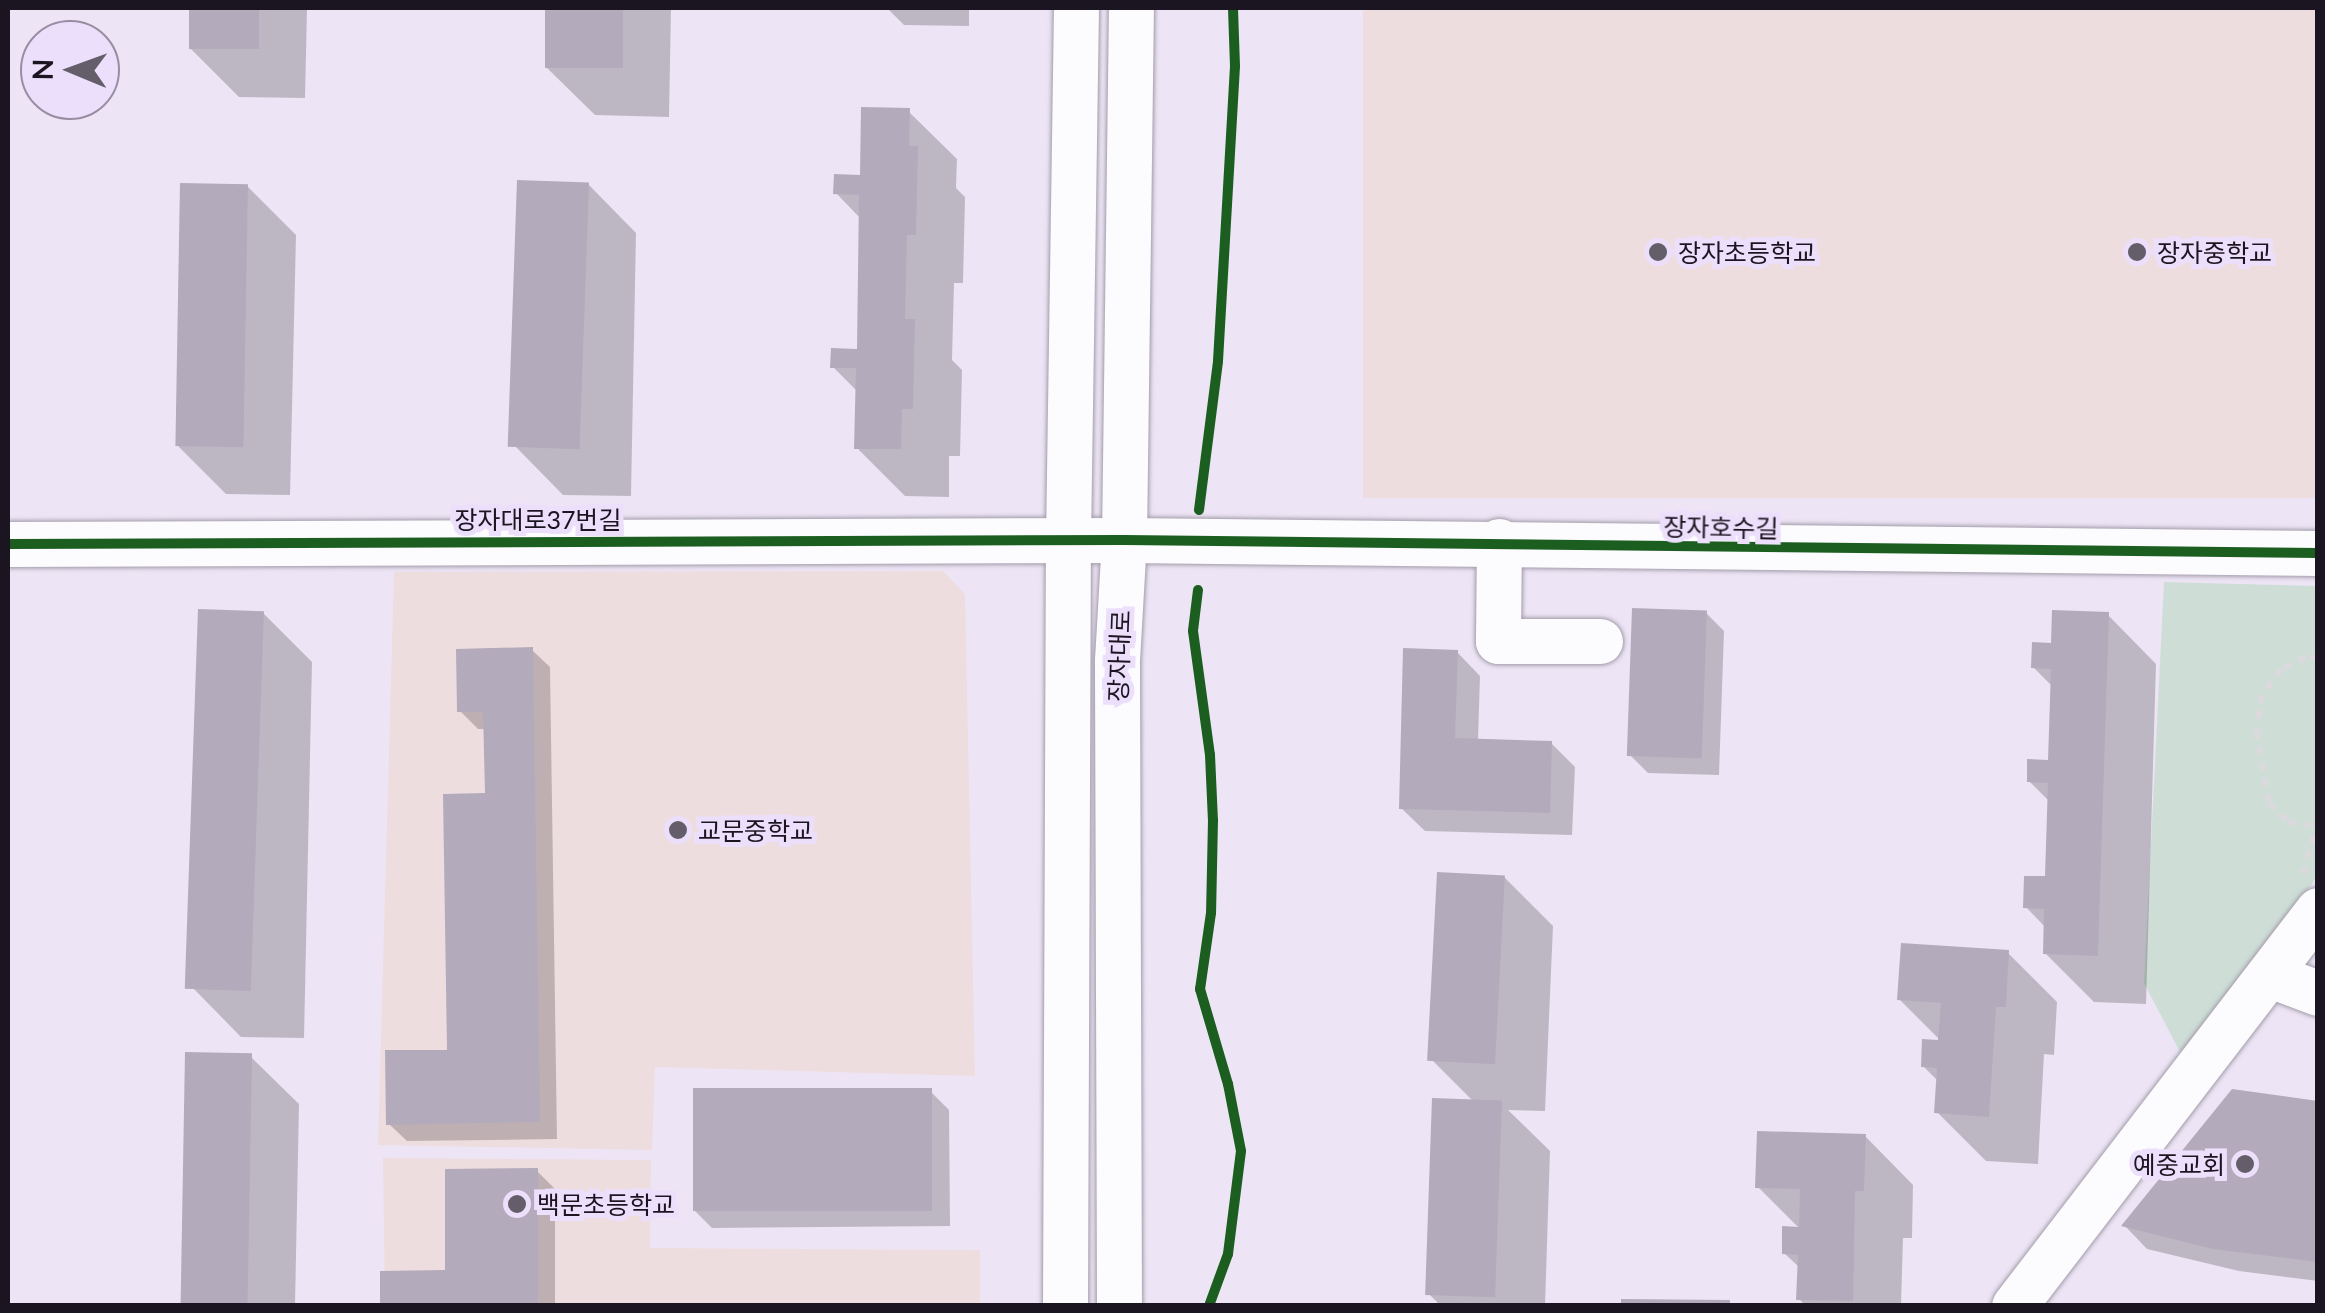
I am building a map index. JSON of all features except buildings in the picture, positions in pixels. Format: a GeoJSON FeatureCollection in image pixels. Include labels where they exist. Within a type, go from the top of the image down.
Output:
{"type":"FeatureCollection","features":[{"type":"Feature","properties":{"kind":"street","name":"장자대로"},"geometry":{"type":"LineString","coordinates":[[1065,1306],[1068,540],[1076,8]]}},
{"type":"Feature","properties":{"kind":"street","name":"장자대로"},"geometry":{"type":"LineString","coordinates":[[1118,1306],[1118,660],[1124,540],[1132,8]]}},
{"type":"Feature","properties":{"kind":"street","name":"장자대로37번길"},"geometry":{"type":"LineString","coordinates":[[8,544],[1124,540]]}},
{"type":"Feature","properties":{"kind":"street","name":"장자호수길"},"geometry":{"type":"LineString","coordinates":[[1124,540],[1498,541],[2318,553]]}},
{"type":"Feature","properties":{"kind":"street"},"geometry":{"type":"LineString","coordinates":[[1498,541],[1498,641],[1600,640]]}},
{"type":"Feature","properties":{"kind":"street"},"geometry":{"type":"LineString","coordinates":[[2014,1306],[2318,910]]}},
{"type":"Feature","properties":{"kind":"street"},"geometry":{"type":"LineString","coordinates":[[2270,974],[2318,993]]}},
{"type":"Feature","properties":{"kind":"path"},"geometry":{"type":"LineString","coordinates":[[2318,658],[2306,657],[2281,669],[2262,695],[2256,731],[2268,803],[2289,822],[2318,826]]}},
{"type":"Feature","properties":{"kind":"shaded area","name":"장자초등학교"},"geometry":{"type":"Polygon","coordinates":[[[1363,8],[2317,8],[2317,498],[1363,498],[1363,8]]]}},
{"type":"Feature","properties":{"kind":"shaded area","name":"교문중학교"},"geometry":{"type":"Polygon","coordinates":[[[943,571],[965,594],[975,1076],[655,1067],[652,1150],[378,1145],[394,572],[943,571]]]}},
{"type":"Feature","properties":{"kind":"shaded area"},"geometry":{"type":"Polygon","coordinates":[[[2164,582],[2317,586],[2317,876],[2258,969],[2180,1052],[2144,983],[2164,582]]]}},
{"type":"Feature","properties":{"kind":"shaded area","name":"백문초등학교"},"geometry":{"type":"Polygon","coordinates":[[[383,1158],[651,1160],[650,1248],[980,1250],[980,1305],[385,1305],[383,1158]]]}},
{"type":"Feature","properties":{"kind":"cycle path"},"geometry":{"type":"LineString","coordinates":[[1199,510],[1218,361],[1235,66],[1233,8]]}},
{"type":"Feature","properties":{"kind":"cycle path"},"geometry":{"type":"LineString","coordinates":[[8,544],[1124,540],[2318,553]]}},
{"type":"Feature","properties":{"kind":"cycle path"},"geometry":{"type":"LineString","coordinates":[[1198,590],[1193,631],[1210,755],[1213,820],[1211,913],[1200,989],[1228,1084],[1241,1151],[1228,1254],[1209,1306]]}},
{"type":"Feature","properties":{"kind":"place","name":"장자초등학교"},"geometry":{"type":"Point","coordinates":[1658,252]}},
{"type":"Feature","properties":{"kind":"place","name":"장자중학교"},"geometry":{"type":"Point","coordinates":[2137,252]}},
{"type":"Feature","properties":{"kind":"place","name":"교문중학교"},"geometry":{"type":"Point","coordinates":[678,830]}},
{"type":"Feature","properties":{"kind":"place","name":"예중교회"},"geometry":{"type":"Point","coordinates":[2245,1164]}},
{"type":"Feature","properties":{"kind":"place","name":"백문초등학교"},"geometry":{"type":"Point","coordinates":[517,1204]}}]}
